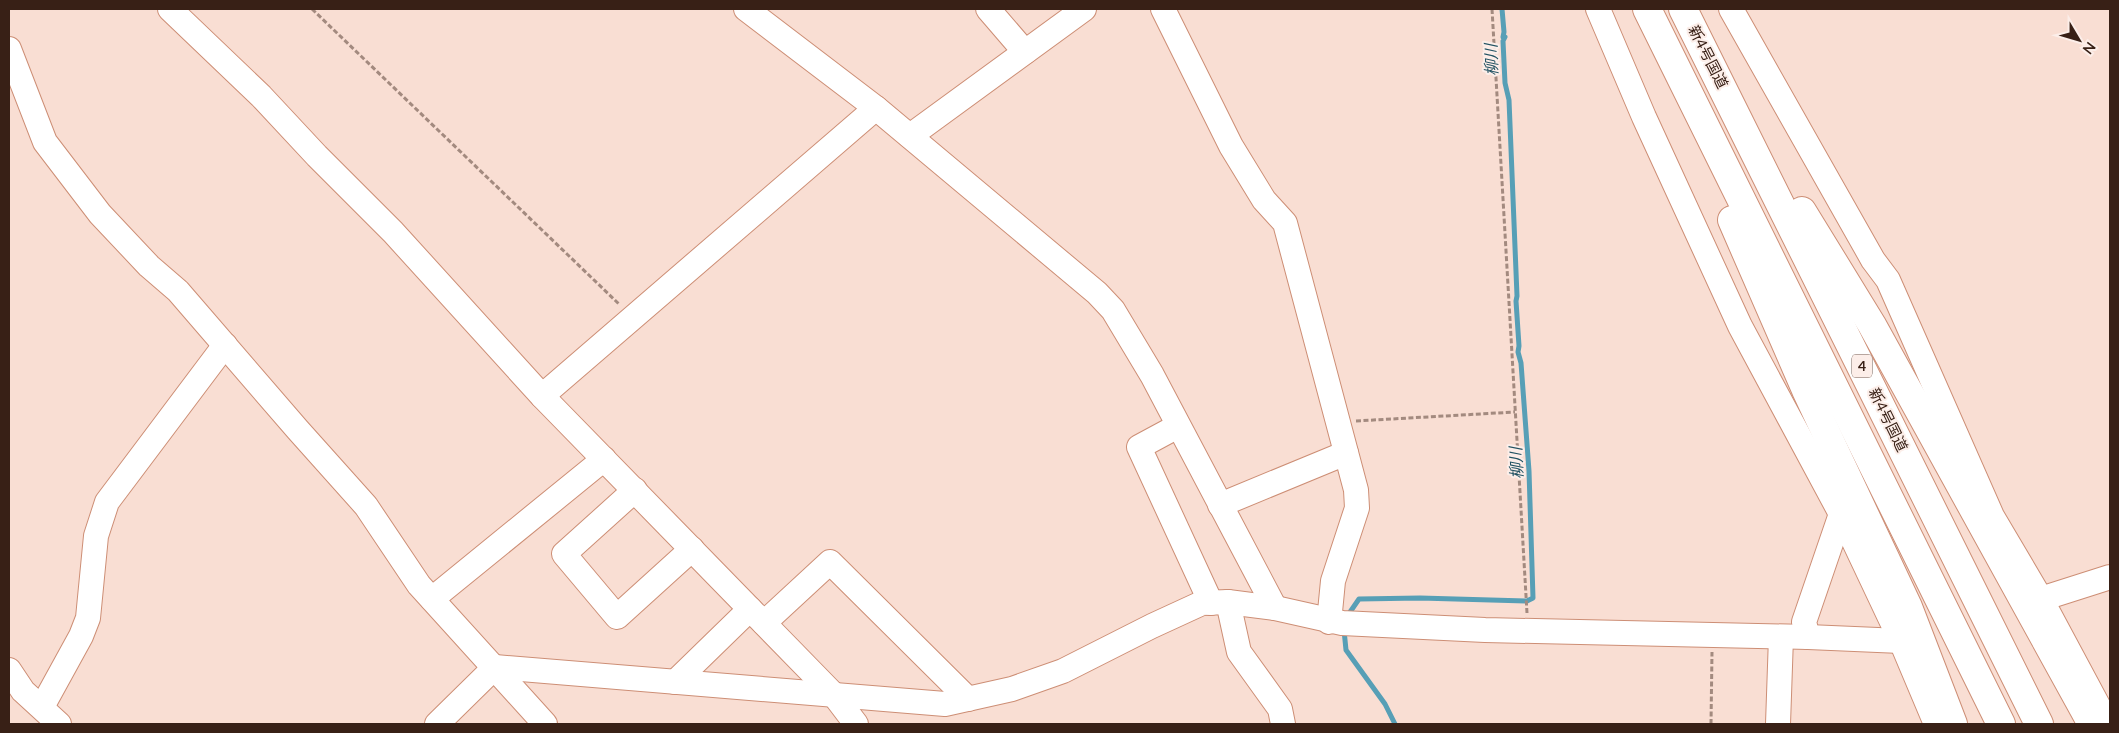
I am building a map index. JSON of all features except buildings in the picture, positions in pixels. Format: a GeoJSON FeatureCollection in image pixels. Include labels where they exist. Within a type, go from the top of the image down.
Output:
{"type":"FeatureCollection","features":[{"type":"Feature","properties":{"kind":"highway","name":"4"},"geometry":{"type":"LineString","coordinates":[[1646,9],[2001,724]]}},
{"type":"Feature","properties":{"kind":"highway","name":"新4号国道"},"geometry":{"type":"LineString","coordinates":[[1683,9],[1734,107],[2039,724]]}},
{"type":"Feature","properties":{"kind":"highway"},"geometry":{"type":"LineString","coordinates":[[1664,44],[1726,206],[1806,390],[1908,608],[1953,724]]}},
{"type":"Feature","properties":{"kind":"highway"},"geometry":{"type":"LineString","coordinates":[[1734,107],[1826,248],[1872,326],[2092,724]]}},
{"type":"Feature","properties":{"kind":"street"},"geometry":{"type":"LineString","coordinates":[[170,9],[261,96],[317,156],[393,232],[542,396],[834,695],[856,724]]}},
{"type":"Feature","properties":{"kind":"street"},"geometry":{"type":"LineString","coordinates":[[988,9],[1025,52]]}},
{"type":"Feature","properties":{"kind":"street"},"geometry":{"type":"LineString","coordinates":[[1163,9],[1231,146],[1264,200],[1285,223],[1356,490],[1357,508],[1333,581],[1329,622]]}},
{"type":"Feature","properties":{"kind":"street"},"geometry":{"type":"LineString","coordinates":[[1598,9],[1644,117],[1740,326],[1840,514],[1901,642],[1936,724]]}},
{"type":"Feature","properties":{"kind":"street"},"geometry":{"type":"LineString","coordinates":[[1731,9],[1863,265],[1888,280],[1992,516],[2041,599],[2108,724]]}},
{"type":"Feature","properties":{"kind":"street"},"geometry":{"type":"LineString","coordinates":[[910,136],[1081,10]]}},
{"type":"Feature","properties":{"kind":"street"},"geometry":{"type":"LineString","coordinates":[[754,11],[876,108],[1097,293],[1118,318],[1152,375],[1275,608]]}},
{"type":"Feature","properties":{"kind":"street"},"geometry":{"type":"LineString","coordinates":[[11,60],[45,142],[100,214],[149,266],[178,291],[366,506],[419,585],[545,724]]}},
{"type":"Feature","properties":{"kind":"street"},"geometry":{"type":"LineString","coordinates":[[542,396],[876,108]]}},
{"type":"Feature","properties":{"kind":"street"},"geometry":{"type":"LineString","coordinates":[[1740,326],[1764,314]]}},
{"type":"Feature","properties":{"kind":"street"},"geometry":{"type":"LineString","coordinates":[[42,706],[81,636],[88,618],[96,536],[107,502],[225,345]]}},
{"type":"Feature","properties":{"kind":"street"},"geometry":{"type":"LineString","coordinates":[[1178,426],[1139,447],[1220,603],[1239,652],[1280,709],[1284,724]]}},
{"type":"Feature","properties":{"kind":"street"},"geometry":{"type":"LineString","coordinates":[[1220,505],[1346,453]]}},
{"type":"Feature","properties":{"kind":"street"},"geometry":{"type":"LineString","coordinates":[[432,598],[604,458]]}},
{"type":"Feature","properties":{"kind":"street"},"geometry":{"type":"LineString","coordinates":[[635,490],[564,554],[617,617],[692,549]]}},
{"type":"Feature","properties":{"kind":"street"},"geometry":{"type":"LineString","coordinates":[[1808,637],[1804,622],[1840,514]]}},
{"type":"Feature","properties":{"kind":"street"},"geometry":{"type":"LineString","coordinates":[[675,682],[757,616],[830,562],[968,699]]}},
{"type":"Feature","properties":{"kind":"street"},"geometry":{"type":"LineString","coordinates":[[2041,599],[2110,577]]}},
{"type":"Feature","properties":{"kind":"street"},"geometry":{"type":"LineString","coordinates":[[437,724],[495,667],[945,704],[1012,689],[1063,671],[1202,603],[1275,608],[1329,622],[1528,631],[1808,637],[1901,642]]}},
{"type":"Feature","properties":{"kind":"street"},"geometry":{"type":"LineString","coordinates":[[1778,724],[1780,637]]}},
{"type":"Feature","properties":{"kind":"street"},"geometry":{"type":"LineString","coordinates":[[9,670],[24,691],[59,724]]}},
{"type":"Feature","properties":{"kind":"path"},"geometry":{"type":"LineString","coordinates":[[312,9],[633,318]]}},
{"type":"Feature","properties":{"kind":"path"},"geometry":{"type":"LineString","coordinates":[[1492,9],[1528,631]]}},
{"type":"Feature","properties":{"kind":"path"},"geometry":{"type":"LineString","coordinates":[[1338,422],[1515,412]]}},
{"type":"Feature","properties":{"kind":"path"},"geometry":{"type":"LineString","coordinates":[[1711,724],[1713,636]]}},
{"type":"Feature","properties":{"kind":"waterway","name":"柳川"},"geometry":{"type":"LineString","coordinates":[[1348,615],[1359,599],[1420,598],[1527,601],[1533,598],[1529,471],[1521,363],[1518,352],[1509,100],[1505,83],[1503,41],[1505,37],[1503,37],[1502,9]]}},
{"type":"Feature","properties":{"kind":"waterway","name":"柳川"},"geometry":{"type":"LineString","coordinates":[[1344,630],[1346,650],[1385,704],[1395,724]]}}]}
